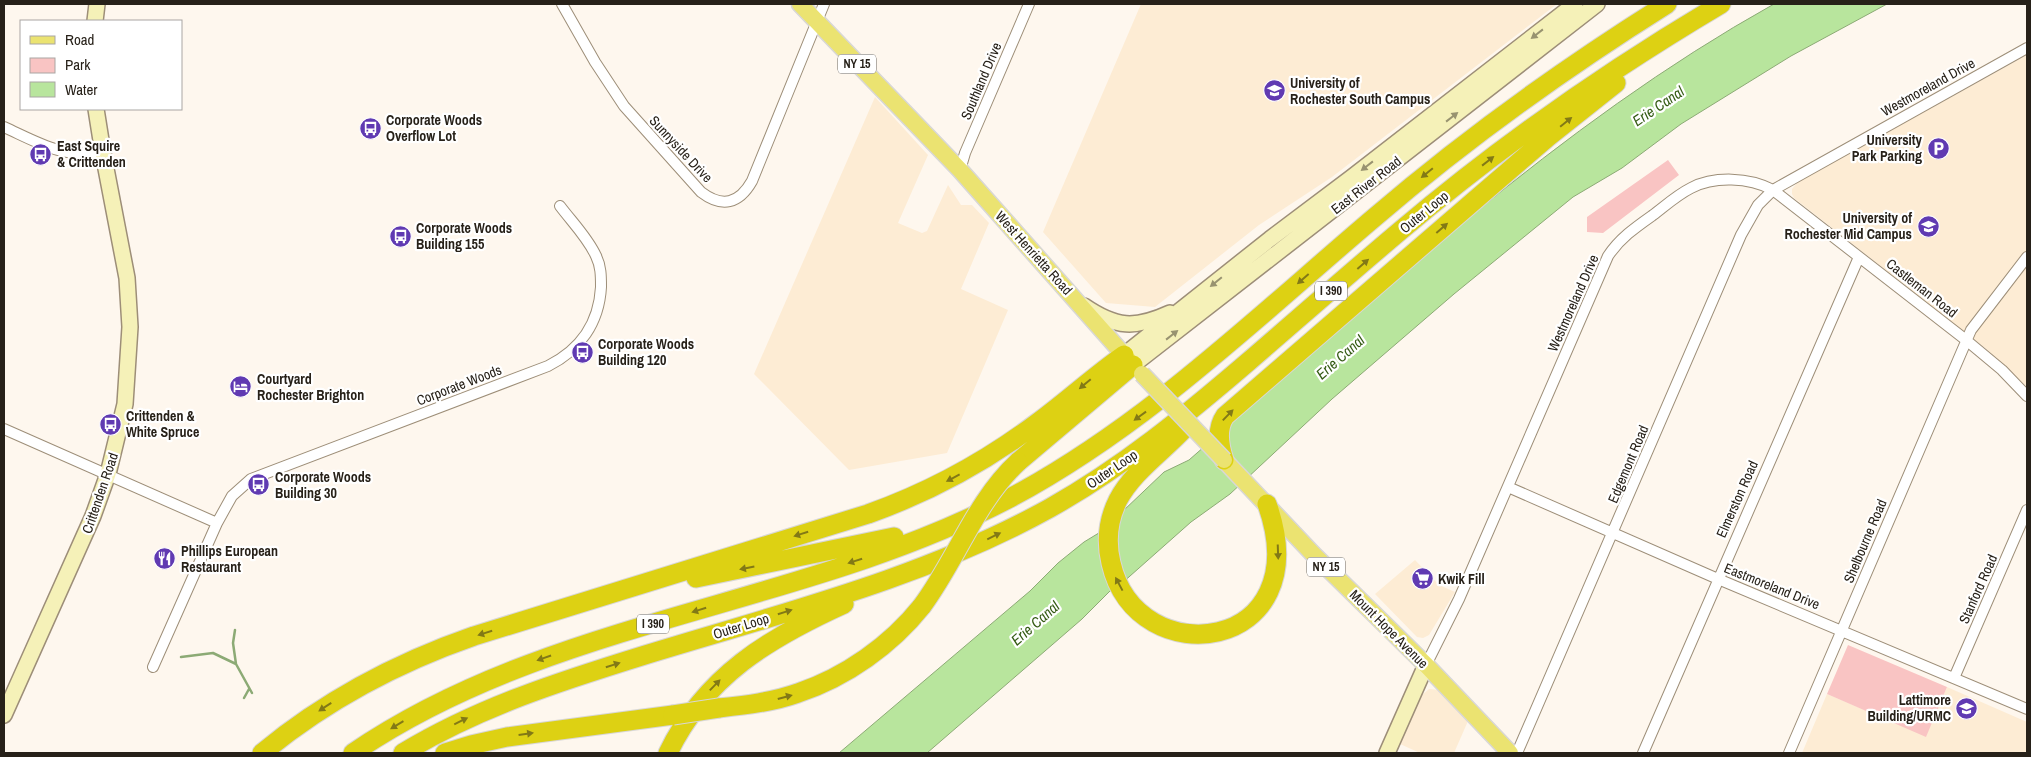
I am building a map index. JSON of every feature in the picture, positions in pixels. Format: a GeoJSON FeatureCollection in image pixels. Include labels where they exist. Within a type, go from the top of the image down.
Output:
{"type":"FeatureCollection","features":[{"type":"Feature","properties":{"kind":"highway"},"geometry":{"type":"LineString","coordinates":[[1451,154],[1552,69],[1647,4]]}},
{"type":"Feature","properties":{"kind":"highway","name":"Outer Loop"},"geometry":{"type":"LineString","coordinates":[[353,753],[429,707],[497,675],[575,648],[859,560],[920,538],[1010,498],[1066,466],[1148,410],[1451,154],[1550,81],[1667,4]]}},
{"type":"Feature","properties":{"kind":"highway"},"geometry":{"type":"LineString","coordinates":[[1224,460],[1219,436],[1221,423],[1225,416],[1548,137],[1715,7]]}},
{"type":"Feature","properties":{"kind":"highway","name":"Outer Loop"},"geometry":{"type":"LineString","coordinates":[[403,753],[474,715],[557,682],[856,590],[934,563],[979,544],[1031,518],[1109,472],[1176,423],[1413,220],[1504,149],[1611,73],[1715,7]]}},
{"type":"Feature","properties":{"kind":"highway"},"geometry":{"type":"LineString","coordinates":[[1268,504],[1276,534],[1277,566],[1269,594],[1254,613],[1234,627],[1218,632],[1200,634],[1174,631],[1151,620],[1136,608],[1123,593],[1114,576],[1109,553],[1108,534],[1111,517],[1118,500],[1130,483],[1301,317]]}},
{"type":"Feature","properties":{"kind":"highway"},"geometry":{"type":"LineString","coordinates":[[445,753],[507,737],[777,700],[826,682],[878,649],[905,625],[922,606],[940,580],[985,501],[1004,475],[1133,365]]}},
{"type":"Feature","properties":{"kind":"highway"},"geometry":{"type":"LineString","coordinates":[[262,753],[339,698],[396,667],[458,642],[868,514],[928,490],[965,472],[1133,365]]}},
{"type":"Feature","properties":{"kind":"highway"},"geometry":{"type":"LineString","coordinates":[[582,603],[683,580],[850,547],[965,519]]}},
{"type":"Feature","properties":{"kind":"highway"},"geometry":{"type":"LineString","coordinates":[[668,753],[680,730],[701,702],[724,676],[742,660],[808,621],[934,563]]}},
{"type":"Feature","properties":{"kind":"main road","name":"West Henrietta Road"},"geometry":{"type":"LineString","coordinates":[[800,4],[960,170],[1133,365],[1268,504]]}},
{"type":"Feature","properties":{"kind":"main road","name":"Mount Hope Avenue"},"geometry":{"type":"LineString","coordinates":[[1268,504],[1313,554],[1426,665],[1510,753]]}},
{"type":"Feature","properties":{"kind":"street"},"geometry":{"type":"LineString","coordinates":[[95,20],[97,4]]}},
{"type":"Feature","properties":{"kind":"street","name":"Sunnyside Drive"},"geometry":{"type":"LineString","coordinates":[[562,4],[595,62],[631,115],[701,192],[712,200],[720,202],[740,197],[752,181],[824,4]]}},
{"type":"Feature","properties":{"kind":"street","name":"Southland Drive"},"geometry":{"type":"LineString","coordinates":[[960,170],[965,153],[1029,4]]}},
{"type":"Feature","properties":{"kind":"street","name":"East River Road"},"geometry":{"type":"LineString","coordinates":[[1133,365],[1195,299],[1271,238],[1575,4]]}},
{"type":"Feature","properties":{"kind":"street","name":"East River Road"},"geometry":{"type":"LineString","coordinates":[[1133,365],[1597,4]]}},
{"type":"Feature","properties":{"kind":"street","name":"Westmoreland Drive"},"geometry":{"type":"LineString","coordinates":[[1426,665],[1459,599],[1608,256],[1626,234],[1685,191],[1702,183],[1733,180],[1764,185],[1772,190],[2027,48]]}},
{"type":"Feature","properties":{"kind":"street","name":"Crittenden Road"},"geometry":{"type":"LineString","coordinates":[[4,715],[79,551],[108,474],[125,404],[130,327],[127,278],[96,110]]}},
{"type":"Feature","properties":{"kind":"street"},"geometry":{"type":"LineString","coordinates":[[4,127],[55,150],[70,154],[103,153]]}},
{"type":"Feature","properties":{"kind":"street","name":"Castleman Road"},"geometry":{"type":"LineString","coordinates":[[1772,190],[1966,340],[2002,370],[2027,396]]}},
{"type":"Feature","properties":{"kind":"street","name":"Edgemont Road"},"geometry":{"type":"LineString","coordinates":[[1517,753],[1741,236],[1758,205],[1772,190]]}},
{"type":"Feature","properties":{"kind":"street","name":"Corporate Woods"},"geometry":{"type":"LineString","coordinates":[[153,667],[217,523],[232,496],[241,487],[259,475],[548,366],[571,352],[580,343],[595,318],[599,306],[601,279],[597,257],[560,206]]}},
{"type":"Feature","properties":{"kind":"street","name":"Elmerston Road"},"geometry":{"type":"LineString","coordinates":[[1643,753],[1858,256]]}},
{"type":"Feature","properties":{"kind":"street","name":"Shelbourne Road"},"geometry":{"type":"LineString","coordinates":[[1789,753],[1966,340],[1971,330],[2027,256]]}},
{"type":"Feature","properties":{"kind":"street"},"geometry":{"type":"LineString","coordinates":[[1078,302],[1108,320],[1130,325],[1158,318],[1195,299]]}},
{"type":"Feature","properties":{"kind":"street"},"geometry":{"type":"LineString","coordinates":[[4,429],[217,523]]}},
{"type":"Feature","properties":{"kind":"street","name":"Eastmoreland Drive"},"geometry":{"type":"LineString","coordinates":[[1508,487],[1613,534],[2027,709]]}},
{"type":"Feature","properties":{"kind":"street","name":"Stanford Road"},"geometry":{"type":"LineString","coordinates":[[1954,678],[2027,510]]}},
{"type":"Feature","properties":{"kind":"street"},"geometry":{"type":"LineString","coordinates":[[1387,753],[1426,665]]}},
{"type":"Feature","properties":{"kind":"shaded area","name":"University of Rochester South Campus"},"geometry":{"type":"Polygon","coordinates":[[[1141,4],[1557,4],[1332,177],[1259,225],[1155,307],[1106,303],[1043,232],[1141,4]]]}},
{"type":"Feature","properties":{"kind":"shaded area","name":"University of Rochester Mid Campus"},"geometry":{"type":"Polygon","coordinates":[[[2027,55],[2027,387],[1985,348],[1794,198],[1792,189],[1798,182],[2027,55]]]}},
{"type":"Feature","properties":{"kind":"shaded area"},"geometry":{"type":"Polygon","coordinates":[[[875,97],[928,155],[898,223],[922,233],[927,231],[948,185],[961,205],[972,205],[989,223],[961,289],[1008,310],[947,453],[849,470],[754,374],[875,97]]]}},
{"type":"Feature","properties":{"kind":"shaded area"},"geometry":{"type":"Polygon","coordinates":[[[1415,560],[1439,585],[1455,592],[1429,635],[1423,638],[1417,637],[1375,594],[1415,560]]]}},
{"type":"Feature","properties":{"kind":"shaded area","name":"Lattimore Building/URMC"},"geometry":{"type":"Polygon","coordinates":[[[1947,687],[2027,722],[2027,753],[1802,753],[1827,694],[1926,736],[1947,687]]]}},
{"type":"Feature","properties":{"kind":"shaded area"},"geometry":{"type":"Polygon","coordinates":[[[1429,689],[1439,690],[1468,721],[1454,753],[1420,753],[1400,744],[1422,695],[1429,689]]]}},
{"type":"Feature","properties":{"kind":"green space"},"geometry":{"type":"Polygon","coordinates":[[[1668,160],[1679,175],[1603,233],[1587,232],[1587,217],[1668,160]]]}},
{"type":"Feature","properties":{"kind":"green space"},"geometry":{"type":"Polygon","coordinates":[[[1848,645],[1947,687],[1926,737],[1827,694],[1848,645]]]}},
{"type":"Feature","properties":{"kind":"water","name":"Erie Canal"},"geometry":{"type":"Polygon","coordinates":[[[1774,4],[1887,4],[1791,56],[1681,124],[1622,168],[1573,197],[1454,294],[1332,399],[1230,494],[1191,522],[1121,584],[1110,591],[1082,619],[927,753],[839,753],[1030,591],[1058,563],[1084,542],[1112,525],[1123,511],[1164,472],[1189,460],[1328,337],[1470,217],[1617,104],[1694,52],[1774,4]]]}},
{"type":"Feature","properties":{"kind":"waterway"},"geometry":{"type":"LineString","coordinates":[[235,630],[233,643],[236,664]]}},
{"type":"Feature","properties":{"kind":"waterway"},"geometry":{"type":"LineString","coordinates":[[181,657],[213,653],[236,664],[252,693]]}},
{"type":"Feature","properties":{"kind":"waterway"},"geometry":{"type":"LineString","coordinates":[[244,698],[249,689]]}},
{"type":"Feature","properties":{"kind":"place","name":"University of Rochester South Campus"},"geometry":{"type":"Point","coordinates":[1274,91]}},
{"type":"Feature","properties":{"kind":"place","name":"Corporate Woods Overflow Lot"},"geometry":{"type":"Point","coordinates":[370,128]}},
{"type":"Feature","properties":{"kind":"place","name":"University Park Parking"},"geometry":{"type":"Point","coordinates":[1938,148]}},
{"type":"Feature","properties":{"kind":"place","name":"East Squire & Crittenden"},"geometry":{"type":"Point","coordinates":[41,154]}},
{"type":"Feature","properties":{"kind":"place","name":"University of Rochester Mid Campus"},"geometry":{"type":"Point","coordinates":[1928,226]}},
{"type":"Feature","properties":{"kind":"place","name":"Corporate Woods Building 155"},"geometry":{"type":"Point","coordinates":[400,236]}},
{"type":"Feature","properties":{"kind":"place","name":"Corporate Woods Building 120"},"geometry":{"type":"Point","coordinates":[582,352]}},
{"type":"Feature","properties":{"kind":"place","name":"Courtyard Rochester Brighton"},"geometry":{"type":"Point","coordinates":[241,387]}},
{"type":"Feature","properties":{"kind":"place","name":"Crittenden & White Spruce"},"geometry":{"type":"Point","coordinates":[110,424]}},
{"type":"Feature","properties":{"kind":"place","name":"Corporate Woods Building 30"},"geometry":{"type":"Point","coordinates":[259,485]}},
{"type":"Feature","properties":{"kind":"place","name":"Phillips European Restaurant"},"geometry":{"type":"Point","coordinates":[165,559]}},
{"type":"Feature","properties":{"kind":"place","name":"Kwik Fill"},"geometry":{"type":"Point","coordinates":[1422,579]}},
{"type":"Feature","properties":{"kind":"place","name":"Lattimore Building/URMC"},"geometry":{"type":"Point","coordinates":[1967,708]}}]}
